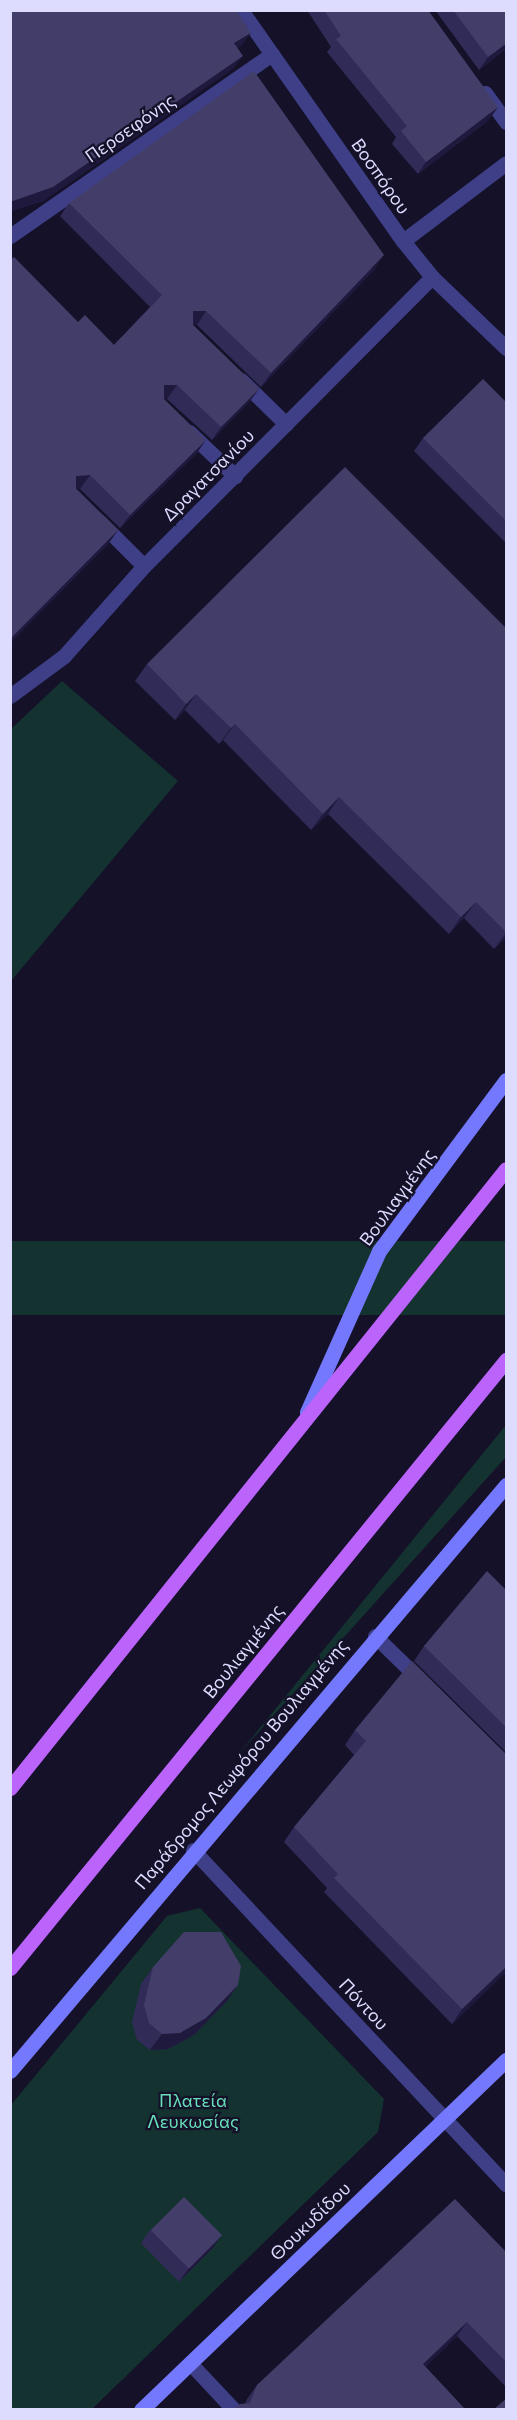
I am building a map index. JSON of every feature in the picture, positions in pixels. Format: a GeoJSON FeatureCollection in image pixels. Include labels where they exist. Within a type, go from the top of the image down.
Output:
{"type":"FeatureCollection","features":[{"type":"Feature","properties":{"kind":"main road","name":"Βουλιαγμένης"},"geometry":{"type":"LineString","coordinates":[[307,1412],[379,1251],[507,1080]]}},
{"type":"Feature","properties":{"kind":"main road","name":"Βουλιαγμένης"},"geometry":{"type":"LineString","coordinates":[[10,1788],[307,1412],[507,1169]]}},
{"type":"Feature","properties":{"kind":"main road","name":"Βουλιαγμένης"},"geometry":{"type":"LineString","coordinates":[[10,1968],[507,1360]]}},
{"type":"Feature","properties":{"kind":"main road","name":"Παράδρομος Λεωφόρου Βουλιαγμένης"},"geometry":{"type":"LineString","coordinates":[[10,2071],[193,1850],[507,1485]]}},
{"type":"Feature","properties":{"kind":"main road","name":"Θουκυδίδου"},"geometry":{"type":"LineString","coordinates":[[141,2409],[507,2060]]}},
{"type":"Feature","properties":{"kind":"street","name":"Βοσπόρου"},"geometry":{"type":"LineString","coordinates":[[241,10],[402,241],[432,277],[507,348]]}},
{"type":"Feature","properties":{"kind":"street","name":"Περσεφόνης"},"geometry":{"type":"LineString","coordinates":[[10,236],[272,54]]}},
{"type":"Feature","properties":{"kind":"street"},"geometry":{"type":"LineString","coordinates":[[471,75],[507,122]]}},
{"type":"Feature","properties":{"kind":"street"},"geometry":{"type":"LineString","coordinates":[[402,241],[507,163]]}},
{"type":"Feature","properties":{"kind":"street","name":"Δραγατσανίου"},"geometry":{"type":"LineString","coordinates":[[10,696],[64,656],[144,566],[432,277]]}},
{"type":"Feature","properties":{"kind":"street"},"geometry":{"type":"LineString","coordinates":[[230,370],[286,424]]}},
{"type":"Feature","properties":{"kind":"street"},"geometry":{"type":"LineString","coordinates":[[178,422],[234,476]]}},
{"type":"Feature","properties":{"kind":"street"},"geometry":{"type":"LineString","coordinates":[[89,511],[144,566]]}},
{"type":"Feature","properties":{"kind":"street"},"geometry":{"type":"LineString","coordinates":[[375,1636],[432,1693]]}},
{"type":"Feature","properties":{"kind":"street","name":"Πόντου"},"geometry":{"type":"LineString","coordinates":[[193,1850],[507,2184]]}},
{"type":"Feature","properties":{"kind":"street"},"geometry":{"type":"LineString","coordinates":[[190,2363],[234,2409]]}},
{"type":"Feature","properties":{"kind":"green space"},"geometry":{"type":"Polygon","coordinates":[[[62,681],[178,781],[11,981],[11,729],[62,681]]]}},
{"type":"Feature","properties":{"kind":"green space"},"geometry":{"type":"Polygon","coordinates":[[[10,1241],[506,1241],[506,1315],[10,1315],[10,1241]]]}},
{"type":"Feature","properties":{"kind":"green space"},"geometry":{"type":"Polygon","coordinates":[[[506,1425],[506,1457],[238,1755],[506,1425]]]}},
{"type":"Feature","properties":{"kind":"green space","name":"Πλατεία Λευκωσίας"},"geometry":{"type":"Polygon","coordinates":[[[200,1908],[384,2099],[378,2132],[92,2409],[11,2410],[11,2105],[167,1916],[200,1908]]]}},
{"type":"Feature","properties":{"kind":"building"},"geometry":{"type":"Polygon","coordinates":[[[10,10],[236,10],[251,33],[234,43],[243,56],[53,187],[10,202],[10,10]]]}},
{"type":"Feature","properties":{"kind":"building"},"geometry":{"type":"Polygon","coordinates":[[[324,10],[428,10],[498,107],[426,162],[401,131],[407,126],[336,39],[341,36],[324,10]]]}},
{"type":"Feature","properties":{"kind":"building"},"geometry":{"type":"Polygon","coordinates":[[[453,10],[507,10],[507,43],[488,57],[453,10]]]}},
{"type":"Feature","properties":{"kind":"building"},"geometry":{"type":"Polygon","coordinates":[[[254,71],[384,255],[271,373],[206,311],[193,311],[193,325],[259,389],[221,427],[177,385],[164,385],[164,399],[206,440],[130,515],[90,475],[76,476],[76,489],[118,530],[10,639],[10,260],[14,257],[78,322],[85,315],[114,345],[162,295],[69,203],[254,71]]]}},
{"type":"Feature","properties":{"kind":"building"},"geometry":{"type":"Polygon","coordinates":[[[483,379],[507,403],[507,522],[423,438],[483,379]]]}},
{"type":"Feature","properties":{"kind":"building"},"geometry":{"type":"Polygon","coordinates":[[[345,467],[507,629],[506,932],[476,902],[461,917],[339,797],[323,814],[235,724],[231,728],[196,694],[186,704],[147,664],[345,467]]]}},
{"type":"Feature","properties":{"kind":"building"},"geometry":{"type":"Polygon","coordinates":[[[487,1571],[507,1591],[507,1728],[424,1646],[487,1571]]]}},
{"type":"Feature","properties":{"kind":"building"},"geometry":{"type":"Polygon","coordinates":[[[412,1661],[507,1755],[507,1966],[462,2009],[334,1878],[338,1874],[294,1827],[366,1741],[355,1730],[412,1661]]]}},
{"type":"Feature","properties":{"kind":"building"},"geometry":{"type":"Polygon","coordinates":[[[184,1932],[221,1932],[241,1966],[238,1985],[206,2018],[180,2033],[162,2034],[149,2023],[144,2005],[153,1967],[184,1932]]]}},
{"type":"Feature","properties":{"kind":"building"},"geometry":{"type":"Polygon","coordinates":[[[184,2197],[222,2235],[189,2268],[151,2230],[184,2197]]]}},
{"type":"Feature","properties":{"kind":"building"},"geometry":{"type":"Polygon","coordinates":[[[455,2199],[507,2253],[507,2363],[467,2322],[423,2364],[465,2409],[234,2409],[240,2404],[250,2403],[257,2385],[455,2199]]]}},
{"type":"Feature","properties":{"kind":"building"},"geometry":{"type":"Polygon","coordinates":[[[507,2398],[507,2409],[494,2409],[507,2398]]]}}]}
